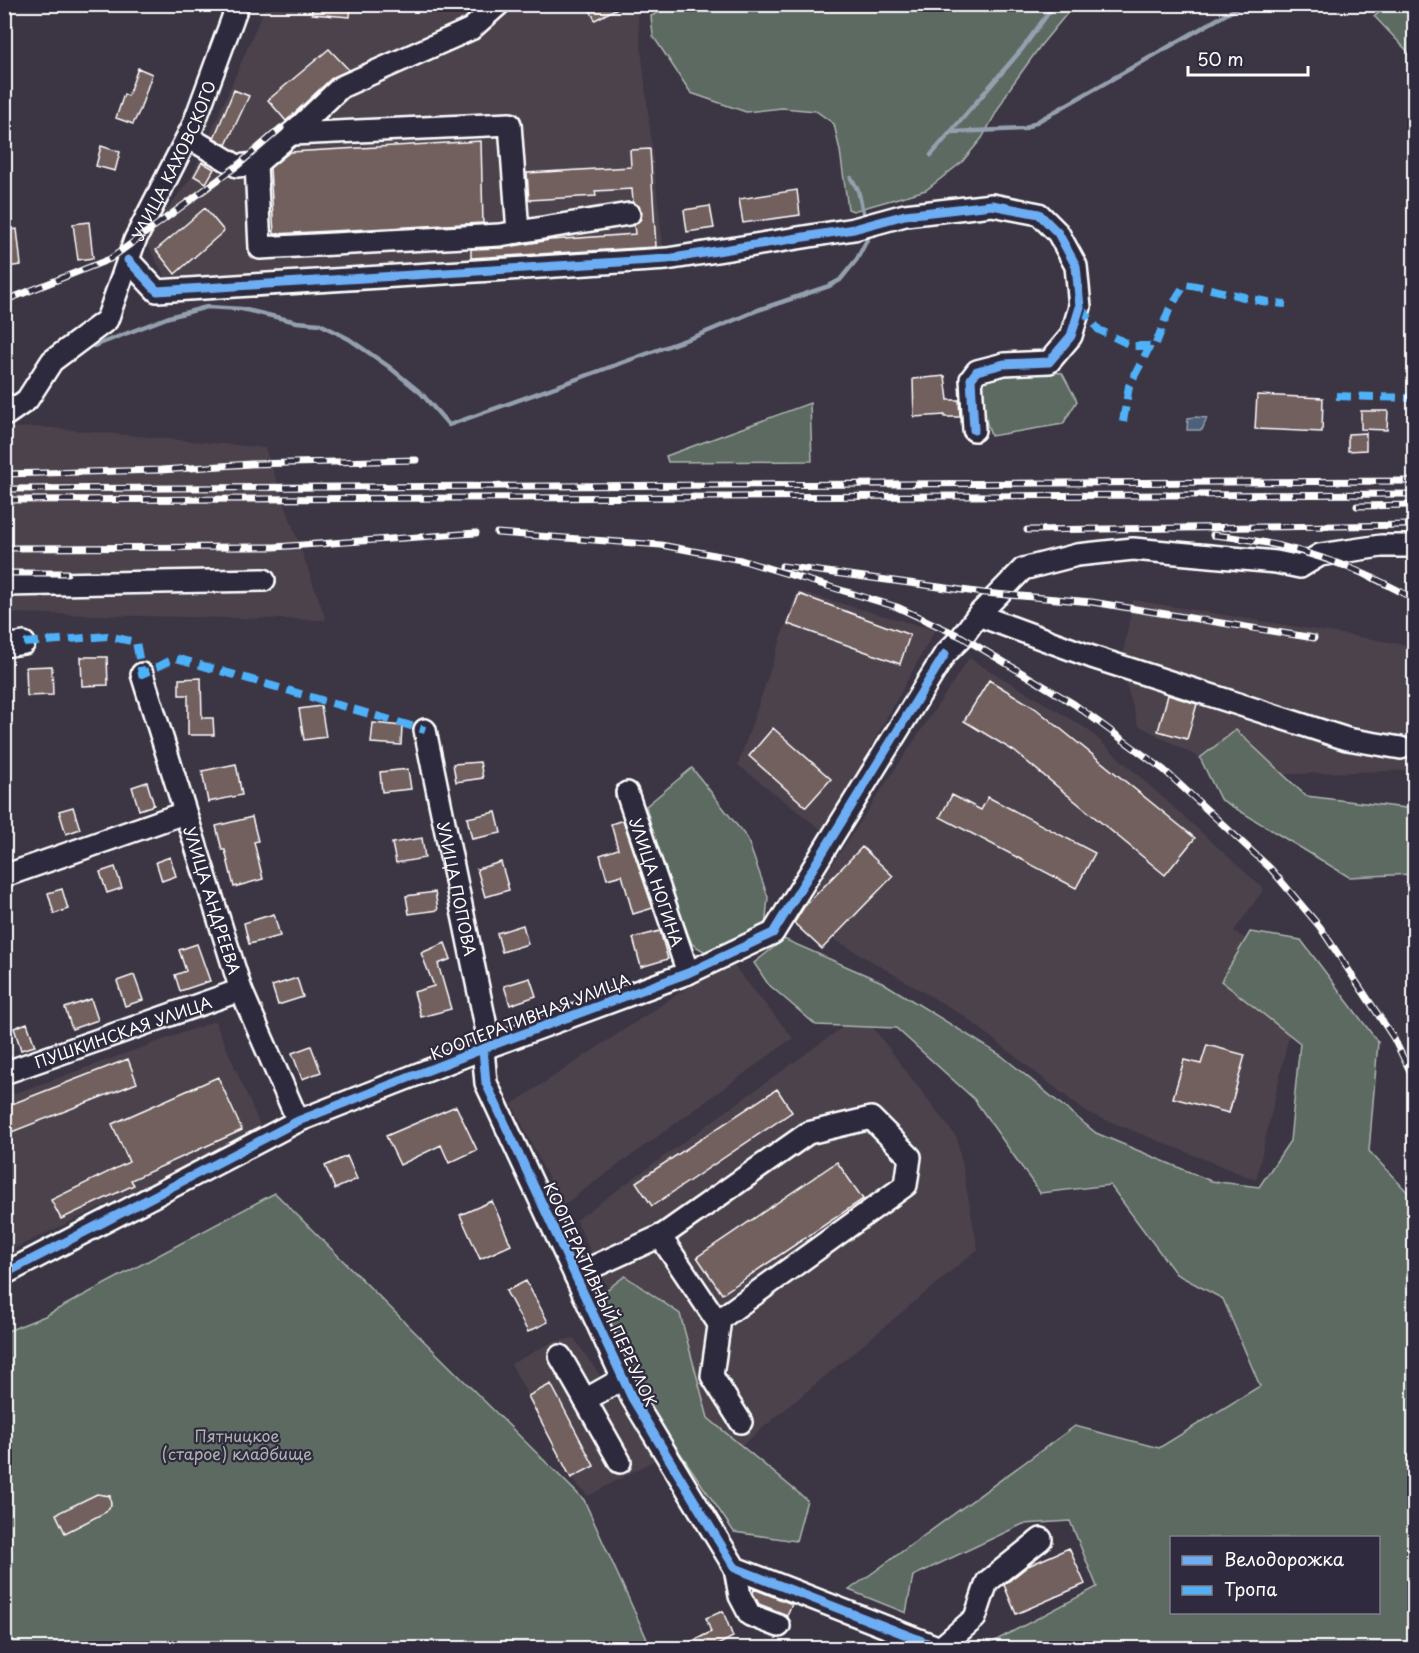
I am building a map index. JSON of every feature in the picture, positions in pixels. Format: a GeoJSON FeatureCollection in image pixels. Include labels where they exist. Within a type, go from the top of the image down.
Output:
{"type":"FeatureCollection","features":[{"type":"Feature","properties":{"kind":"street","name":"УЛИЦА КАХОВСКОГО"},"geometry":{"type":"LineString","coordinates":[[6,408],[27,400],[52,361],[107,320],[135,240],[188,137],[238,4]]}},
{"type":"Feature","properties":{"kind":"street"},"geometry":{"type":"LineString","coordinates":[[188,137],[237,166],[256,164],[292,134],[341,87],[471,29],[499,4]]}},
{"type":"Feature","properties":{"kind":"street"},"geometry":{"type":"LineString","coordinates":[[292,134],[510,124],[518,232]]}},
{"type":"Feature","properties":{"kind":"street"},"geometry":{"type":"LineString","coordinates":[[256,164],[260,248],[500,235],[629,214]]}},
{"type":"Feature","properties":{"kind":"street"},"geometry":{"type":"LineString","coordinates":[[128,260],[157,291],[667,259],[854,229],[905,214],[992,205],[1039,214],[1058,234],[1076,266],[1080,307],[1071,336],[1049,362],[1004,364],[977,371],[971,379],[974,430]]}},
{"type":"Feature","properties":{"kind":"street","name":"КООПЕРАТИВНАЯ УЛИЦА"},"geometry":{"type":"LineString","coordinates":[[4,1274],[298,1121],[688,973],[773,933],[945,654],[962,637],[978,615],[1023,569],[1077,555],[1133,549],[1276,562],[1300,567],[1320,555],[1381,546],[1414,546]]}},
{"type":"Feature","properties":{"kind":"street"},"geometry":{"type":"LineString","coordinates":[[4,585],[264,580]]}},
{"type":"Feature","properties":{"kind":"street"},"geometry":{"type":"LineString","coordinates":[[978,615],[1092,657],[1347,739],[1401,748]]}},
{"type":"Feature","properties":{"kind":"street","name":"УЛИЦА АНДРЕЕВА"},"geometry":{"type":"LineString","coordinates":[[142,674],[241,990],[298,1121]]}},
{"type":"Feature","properties":{"kind":"street","name":"УЛИЦА ПОПОВА"},"geometry":{"type":"LineString","coordinates":[[425,730],[487,1048]]}},
{"type":"Feature","properties":{"kind":"street","name":"УЛИЦА НОГИНА"},"geometry":{"type":"LineString","coordinates":[[627,793],[688,973]]}},
{"type":"Feature","properties":{"kind":"street"},"geometry":{"type":"LineString","coordinates":[[4,876],[184,813]]}},
{"type":"Feature","properties":{"kind":"street","name":"ПУШКИНСКАЯ УЛИЦА"},"geometry":{"type":"LineString","coordinates":[[4,1073],[241,990]]}},
{"type":"Feature","properties":{"kind":"street","name":"КООПЕРАТИВНЫЙ ПЕРЕУЛОК"},"geometry":{"type":"LineString","coordinates":[[487,1048],[486,1083],[622,1379],[735,1568]]}},
{"type":"Feature","properties":{"kind":"street"},"geometry":{"type":"LineString","coordinates":[[575,1275],[660,1236],[808,1132],[871,1118],[910,1157],[906,1185],[720,1319],[712,1376],[741,1422]]}},
{"type":"Feature","properties":{"kind":"street"},"geometry":{"type":"LineString","coordinates":[[660,1236],[719,1324]]}},
{"type":"Feature","properties":{"kind":"street"},"geometry":{"type":"LineString","coordinates":[[560,1356],[620,1462]]}},
{"type":"Feature","properties":{"kind":"street"},"geometry":{"type":"LineString","coordinates":[[585,1400],[622,1379]]}},
{"type":"Feature","properties":{"kind":"street"},"geometry":{"type":"LineString","coordinates":[[735,1568],[940,1648],[975,1618],[987,1582],[1041,1539]]}},
{"type":"Feature","properties":{"kind":"street"},"geometry":{"type":"LineString","coordinates":[[735,1568],[740,1596],[750,1616],[779,1626]]}},
{"type":"Feature","properties":{"kind":"shaded area"},"geometry":{"type":"Polygon","coordinates":[[[266,5],[654,5],[637,11],[664,255],[168,283],[145,240],[192,176],[266,5]]]}},
{"type":"Feature","properties":{"kind":"shaded area"},"geometry":{"type":"Polygon","coordinates":[[[41,427],[265,448],[326,620],[5,613],[5,428],[41,427]]]}},
{"type":"Feature","properties":{"kind":"shaded area"},"geometry":{"type":"Polygon","coordinates":[[[797,591],[935,630],[824,832],[738,765],[797,591]]]}},
{"type":"Feature","properties":{"kind":"shaded area"},"geometry":{"type":"Polygon","coordinates":[[[1133,600],[1414,646],[1414,770],[1233,776],[1138,725],[1121,666],[1133,600]]]}},
{"type":"Feature","properties":{"kind":"shaded area"},"geometry":{"type":"Polygon","coordinates":[[[969,658],[1087,729],[1264,889],[1234,931],[1302,979],[1256,1180],[1086,1112],[964,1016],[797,917],[969,658]]]}},
{"type":"Feature","properties":{"kind":"shaded area"},"geometry":{"type":"Polygon","coordinates":[[[729,960],[793,1038],[562,1206],[512,1104],[729,960]]]}},
{"type":"Feature","properties":{"kind":"shaded area"},"geometry":{"type":"Polygon","coordinates":[[[862,1013],[957,1138],[978,1249],[698,1482],[576,1220],[862,1013]]]}},
{"type":"Feature","properties":{"kind":"shaded area"},"geometry":{"type":"Polygon","coordinates":[[[215,1021],[262,1130],[5,1253],[5,1097],[215,1021]]]}},
{"type":"Feature","properties":{"kind":"shaded area"},"geometry":{"type":"Polygon","coordinates":[[[574,1338],[657,1459],[588,1496],[571,1478],[511,1364],[552,1342],[574,1338]]]}},
{"type":"Feature","properties":{"kind":"green space"},"geometry":{"type":"Polygon","coordinates":[[[675,5],[1074,5],[1010,88],[982,138],[962,162],[926,190],[853,211],[848,209],[834,124],[816,111],[782,108],[746,112],[691,93],[653,36],[651,16],[675,5]]]}},
{"type":"Feature","properties":{"kind":"green space"},"geometry":{"type":"Polygon","coordinates":[[[1391,5],[1414,5],[1414,58],[1374,16],[1391,5]]]}},
{"type":"Feature","properties":{"kind":"green space"},"geometry":{"type":"Polygon","coordinates":[[[1021,370],[1062,373],[1077,401],[1063,424],[991,436],[979,399],[980,377],[1021,370]]]}},
{"type":"Feature","properties":{"kind":"green space"},"geometry":{"type":"Polygon","coordinates":[[[810,403],[812,461],[668,462],[666,456],[810,403]]]}},
{"type":"Feature","properties":{"kind":"green space"},"geometry":{"type":"Polygon","coordinates":[[[1236,730],[1306,796],[1414,809],[1414,874],[1349,877],[1220,799],[1200,758],[1236,730]]]}},
{"type":"Feature","properties":{"kind":"green space"},"geometry":{"type":"Polygon","coordinates":[[[692,768],[747,838],[768,897],[765,928],[707,953],[692,944],[662,868],[646,806],[692,768]]]}},
{"type":"Feature","properties":{"kind":"green space"},"geometry":{"type":"Polygon","coordinates":[[[1250,932],[1301,940],[1378,1042],[1369,1151],[1414,1199],[1414,1648],[991,1648],[987,1645],[1097,1587],[1070,1521],[1023,1524],[913,1576],[906,1613],[849,1590],[1075,1426],[1159,1448],[1260,1386],[1223,1299],[1176,1274],[1110,1185],[1040,1193],[974,1099],[896,1028],[816,1025],[768,984],[754,963],[784,939],[882,982],[1002,1056],[1096,1133],[1211,1181],[1259,1187],[1290,1141],[1300,1043],[1221,981],[1250,932]]]}},
{"type":"Feature","properties":{"kind":"green space","name":"Пятницкое (старое) кладбище"},"geometry":{"type":"Polygon","coordinates":[[[275,1193],[584,1500],[651,1648],[5,1648],[5,1332],[45,1316],[275,1193]]]}},
{"type":"Feature","properties":{"kind":"green space"},"geometry":{"type":"Polygon","coordinates":[[[625,1276],[680,1314],[708,1418],[807,1500],[796,1541],[734,1532],[653,1413],[597,1297],[625,1276]]]}},
{"type":"Feature","properties":{"kind":"water"},"geometry":{"type":"Polygon","coordinates":[[[1188,418],[1207,418],[1202,430],[1187,430],[1188,418]]]}},
{"type":"Feature","properties":{"kind":"building"},"geometry":{"type":"Polygon","coordinates":[[[312,4],[351,4],[350,17],[312,14],[312,4]]]}},
{"type":"Feature","properties":{"kind":"building"},"geometry":{"type":"Polygon","coordinates":[[[587,4],[625,4],[595,20],[587,4]]]}},
{"type":"Feature","properties":{"kind":"building"},"geometry":{"type":"Polygon","coordinates":[[[329,49],[349,70],[332,78],[286,121],[268,100],[329,49]]]}},
{"type":"Feature","properties":{"kind":"building"},"geometry":{"type":"Polygon","coordinates":[[[138,68],[152,74],[133,124],[116,118],[124,94],[128,96],[138,68]]]}},
{"type":"Feature","properties":{"kind":"building"},"geometry":{"type":"Polygon","coordinates":[[[234,90],[249,96],[226,145],[214,138],[234,90]]]}},
{"type":"Feature","properties":{"kind":"building"},"geometry":{"type":"Polygon","coordinates":[[[481,141],[483,223],[274,234],[270,168],[290,152],[481,141]]]}},
{"type":"Feature","properties":{"kind":"building"},"geometry":{"type":"Polygon","coordinates":[[[101,146],[120,152],[115,171],[96,166],[101,146]]]}},
{"type":"Feature","properties":{"kind":"building"},"geometry":{"type":"Polygon","coordinates":[[[650,149],[656,247],[471,258],[471,249],[502,248],[550,240],[635,234],[634,225],[641,219],[642,213],[639,206],[633,202],[632,189],[595,191],[596,196],[529,200],[527,173],[631,167],[630,150],[650,149]]]}},
{"type":"Feature","properties":{"kind":"building"},"geometry":{"type":"Polygon","coordinates":[[[202,162],[214,169],[206,183],[194,176],[202,162]]]}},
{"type":"Feature","properties":{"kind":"building"},"geometry":{"type":"Polygon","coordinates":[[[797,190],[800,215],[743,223],[739,199],[797,190]]]}},
{"type":"Feature","properties":{"kind":"building"},"geometry":{"type":"Polygon","coordinates":[[[710,206],[714,228],[687,232],[684,210],[710,206]]]}},
{"type":"Feature","properties":{"kind":"building"},"geometry":{"type":"Polygon","coordinates":[[[205,208],[224,231],[175,274],[156,250],[205,208]]]}},
{"type":"Feature","properties":{"kind":"building"},"geometry":{"type":"Polygon","coordinates":[[[89,222],[93,258],[78,260],[73,224],[89,222]]]}},
{"type":"Feature","properties":{"kind":"building"},"geometry":{"type":"Polygon","coordinates":[[[17,229],[21,265],[6,267],[4,231],[17,229]]]}},
{"type":"Feature","properties":{"kind":"building"},"geometry":{"type":"Polygon","coordinates":[[[945,376],[948,400],[959,400],[960,417],[945,417],[945,415],[914,417],[913,379],[945,376]]]}},
{"type":"Feature","properties":{"kind":"building"},"geometry":{"type":"Polygon","coordinates":[[[1257,395],[1323,398],[1322,432],[1255,429],[1257,395]]]}},
{"type":"Feature","properties":{"kind":"building"},"geometry":{"type":"Polygon","coordinates":[[[1361,411],[1388,411],[1387,430],[1361,429],[1361,411]]]}},
{"type":"Feature","properties":{"kind":"building"},"geometry":{"type":"Polygon","coordinates":[[[1366,433],[1366,450],[1348,451],[1348,434],[1366,433]]]}},
{"type":"Feature","properties":{"kind":"building"},"geometry":{"type":"Polygon","coordinates":[[[799,594],[910,635],[900,664],[788,624],[799,594]]]}},
{"type":"Feature","properties":{"kind":"building"},"geometry":{"type":"Polygon","coordinates":[[[81,657],[107,657],[108,685],[82,686],[81,657]]]}},
{"type":"Feature","properties":{"kind":"building"},"geometry":{"type":"Polygon","coordinates":[[[52,666],[53,695],[27,696],[26,667],[52,666]]]}},
{"type":"Feature","properties":{"kind":"building"},"geometry":{"type":"Polygon","coordinates":[[[201,678],[202,718],[213,718],[214,735],[188,735],[188,695],[179,695],[179,679],[201,678]]]}},
{"type":"Feature","properties":{"kind":"building"},"geometry":{"type":"Polygon","coordinates":[[[989,680],[1035,708],[1195,838],[1165,875],[1014,751],[964,721],[989,680]]]}},
{"type":"Feature","properties":{"kind":"building"},"geometry":{"type":"Polygon","coordinates":[[[1168,695],[1197,704],[1187,739],[1158,731],[1168,695]]]}},
{"type":"Feature","properties":{"kind":"building"},"geometry":{"type":"Polygon","coordinates":[[[321,706],[326,737],[304,740],[299,709],[321,706]]]}},
{"type":"Feature","properties":{"kind":"building"},"geometry":{"type":"Polygon","coordinates":[[[373,723],[402,726],[401,745],[371,743],[373,723]]]}},
{"type":"Feature","properties":{"kind":"building"},"geometry":{"type":"Polygon","coordinates":[[[773,728],[831,779],[806,807],[749,756],[773,728]]]}},
{"type":"Feature","properties":{"kind":"building"},"geometry":{"type":"Polygon","coordinates":[[[480,762],[483,778],[456,782],[453,764],[480,762]]]}},
{"type":"Feature","properties":{"kind":"building"},"geometry":{"type":"Polygon","coordinates":[[[236,764],[242,795],[208,802],[202,771],[236,764]]]}},
{"type":"Feature","properties":{"kind":"building"},"geometry":{"type":"Polygon","coordinates":[[[408,769],[411,789],[382,792],[380,772],[408,769]]]}},
{"type":"Feature","properties":{"kind":"building"},"geometry":{"type":"Polygon","coordinates":[[[147,782],[154,805],[139,810],[132,787],[147,782]]]}},
{"type":"Feature","properties":{"kind":"building"},"geometry":{"type":"Polygon","coordinates":[[[952,795],[981,810],[988,797],[1095,853],[1076,888],[940,817],[952,795]]]}},
{"type":"Feature","properties":{"kind":"building"},"geometry":{"type":"Polygon","coordinates":[[[73,807],[80,829],[66,834],[59,811],[73,807]]]}},
{"type":"Feature","properties":{"kind":"building"},"geometry":{"type":"Polygon","coordinates":[[[496,812],[501,833],[472,839],[467,818],[496,812]]]}},
{"type":"Feature","properties":{"kind":"building"},"geometry":{"type":"Polygon","coordinates":[[[252,817],[258,841],[254,842],[263,879],[234,887],[225,850],[222,850],[216,826],[252,817]]]}},
{"type":"Feature","properties":{"kind":"building"},"geometry":{"type":"Polygon","coordinates":[[[623,820],[653,908],[633,914],[622,875],[607,879],[600,855],[618,849],[611,824],[623,820]]]}},
{"type":"Feature","properties":{"kind":"building"},"geometry":{"type":"Polygon","coordinates":[[[422,838],[425,858],[396,863],[392,843],[422,838]]]}},
{"type":"Feature","properties":{"kind":"building"},"geometry":{"type":"Polygon","coordinates":[[[862,847],[893,876],[822,949],[794,923],[804,907],[862,847]]]}},
{"type":"Feature","properties":{"kind":"building"},"geometry":{"type":"Polygon","coordinates":[[[170,857],[176,876],[162,881],[156,862],[170,857]]]}},
{"type":"Feature","properties":{"kind":"building"},"geometry":{"type":"Polygon","coordinates":[[[501,862],[509,890],[485,897],[477,869],[501,862]]]}},
{"type":"Feature","properties":{"kind":"building"},"geometry":{"type":"Polygon","coordinates":[[[115,867],[122,888],[107,893],[100,872],[115,867]]]}},
{"type":"Feature","properties":{"kind":"building"},"geometry":{"type":"Polygon","coordinates":[[[62,889],[68,909],[54,914],[48,893],[62,889]]]}},
{"type":"Feature","properties":{"kind":"building"},"geometry":{"type":"Polygon","coordinates":[[[435,892],[438,910],[409,914],[406,896],[435,892]]]}},
{"type":"Feature","properties":{"kind":"building"},"geometry":{"type":"Polygon","coordinates":[[[274,914],[280,936],[249,944],[244,923],[274,914]]]}},
{"type":"Feature","properties":{"kind":"building"},"geometry":{"type":"Polygon","coordinates":[[[523,925],[528,944],[502,952],[497,933],[523,925]]]}},
{"type":"Feature","properties":{"kind":"building"},"geometry":{"type":"Polygon","coordinates":[[[660,931],[668,959],[641,967],[633,938],[660,931]]]}},
{"type":"Feature","properties":{"kind":"building"},"geometry":{"type":"Polygon","coordinates":[[[445,943],[451,959],[438,964],[451,1009],[421,1017],[414,992],[434,986],[421,953],[445,943]]]}},
{"type":"Feature","properties":{"kind":"building"},"geometry":{"type":"Polygon","coordinates":[[[197,944],[210,981],[180,991],[175,975],[186,971],[179,950],[197,944]]]}},
{"type":"Feature","properties":{"kind":"building"},"geometry":{"type":"Polygon","coordinates":[[[134,975],[143,1000],[125,1006],[117,981],[134,975]]]}},
{"type":"Feature","properties":{"kind":"building"},"geometry":{"type":"Polygon","coordinates":[[[297,978],[303,997],[278,1005],[272,986],[297,978]]]}},
{"type":"Feature","properties":{"kind":"building"},"geometry":{"type":"Polygon","coordinates":[[[530,978],[536,996],[510,1005],[504,986],[530,978]]]}},
{"type":"Feature","properties":{"kind":"building"},"geometry":{"type":"Polygon","coordinates":[[[91,999],[98,1020],[72,1029],[65,1008],[91,999]]]}},
{"type":"Feature","properties":{"kind":"building"},"geometry":{"type":"Polygon","coordinates":[[[27,1023],[35,1046],[21,1050],[14,1028],[27,1023]]]}},
{"type":"Feature","properties":{"kind":"building"},"geometry":{"type":"Polygon","coordinates":[[[1207,1045],[1245,1055],[1229,1113],[1173,1098],[1184,1060],[1201,1064],[1207,1045]]]}},
{"type":"Feature","properties":{"kind":"building"},"geometry":{"type":"Polygon","coordinates":[[[311,1046],[321,1072],[302,1079],[292,1053],[311,1046]]]}},
{"type":"Feature","properties":{"kind":"building"},"geometry":{"type":"Polygon","coordinates":[[[128,1059],[137,1083],[4,1135],[4,1107],[128,1059]]]}},
{"type":"Feature","properties":{"kind":"building"},"geometry":{"type":"Polygon","coordinates":[[[218,1077],[242,1130],[131,1180],[134,1185],[61,1219],[51,1200],[129,1162],[112,1124],[218,1077]]]}},
{"type":"Feature","properties":{"kind":"building"},"geometry":{"type":"Polygon","coordinates":[[[777,1089],[792,1112],[652,1206],[636,1182],[777,1089]]]}},
{"type":"Feature","properties":{"kind":"building"},"geometry":{"type":"Polygon","coordinates":[[[456,1106],[477,1150],[449,1163],[441,1145],[400,1165],[386,1136],[456,1106]]]}},
{"type":"Feature","properties":{"kind":"building"},"geometry":{"type":"Polygon","coordinates":[[[347,1156],[357,1179],[335,1189],[325,1166],[347,1156]]]}},
{"type":"Feature","properties":{"kind":"building"},"geometry":{"type":"Polygon","coordinates":[[[837,1162],[863,1199],[722,1294],[697,1257],[837,1162]]]}},
{"type":"Feature","properties":{"kind":"building"},"geometry":{"type":"Polygon","coordinates":[[[492,1201],[511,1245],[480,1259],[460,1215],[492,1201]]]}},
{"type":"Feature","properties":{"kind":"building"},"geometry":{"type":"Polygon","coordinates":[[[526,1281],[548,1322],[528,1332],[506,1291],[526,1281]]]}},
{"type":"Feature","properties":{"kind":"building"},"geometry":{"type":"Polygon","coordinates":[[[551,1384],[594,1466],[571,1478],[528,1396],[551,1384]]]}},
{"type":"Feature","properties":{"kind":"building"},"geometry":{"type":"Polygon","coordinates":[[[97,1494],[110,1496],[111,1505],[106,1512],[65,1533],[56,1514],[97,1494]]]}},
{"type":"Feature","properties":{"kind":"building"},"geometry":{"type":"Polygon","coordinates":[[[1069,1548],[1085,1584],[1016,1614],[1004,1585],[1028,1566],[1069,1548]]]}},
{"type":"Feature","properties":{"kind":"building"},"geometry":{"type":"Polygon","coordinates":[[[754,1589],[792,1604],[787,1615],[759,1604],[753,1593],[754,1589]]]}},
{"type":"Feature","properties":{"kind":"building"},"geometry":{"type":"Polygon","coordinates":[[[723,1611],[733,1637],[712,1648],[678,1648],[711,1632],[706,1618],[723,1611]]]}},
{"type":"Feature","properties":{"kind":"waterway"},"geometry":{"type":"LineString","coordinates":[[931,155],[1022,49],[1055,4]]}},
{"type":"Feature","properties":{"kind":"waterway"},"geometry":{"type":"LineString","coordinates":[[951,132],[1024,129],[1244,4]]}},
{"type":"Feature","properties":{"kind":"waterway"},"geometry":{"type":"LineString","coordinates":[[851,178],[858,190],[863,212]]}},
{"type":"Feature","properties":{"kind":"waterway"},"geometry":{"type":"LineString","coordinates":[[94,346],[169,317],[207,307],[242,309],[297,322],[320,324],[349,339],[388,366],[421,393],[449,425],[699,335],[758,310],[829,286],[840,280],[857,259],[868,238]]}},
{"type":"Feature","properties":{"kind":"railway"},"geometry":{"type":"LineString","coordinates":[[4,301],[110,259],[237,166],[281,128]]}},
{"type":"Feature","properties":{"kind":"railway"},"geometry":{"type":"LineString","coordinates":[[4,474],[416,460]]}},
{"type":"Feature","properties":{"kind":"railway"},"geometry":{"type":"LineString","coordinates":[[4,489],[1414,481]]}},
{"type":"Feature","properties":{"kind":"railway"},"geometry":{"type":"LineString","coordinates":[[4,500],[1414,494]]}},
{"type":"Feature","properties":{"kind":"railway"},"geometry":{"type":"LineString","coordinates":[[1357,506],[1414,505]]}},
{"type":"Feature","properties":{"kind":"railway"},"geometry":{"type":"LineString","coordinates":[[1027,530],[1414,525]]}},
{"type":"Feature","properties":{"kind":"railway"},"geometry":{"type":"LineString","coordinates":[[4,548],[274,547],[476,533]]}},
{"type":"Feature","properties":{"kind":"railway"},"geometry":{"type":"LineString","coordinates":[[497,533],[661,545],[741,560],[897,607],[962,637],[1074,704],[1164,770],[1270,868],[1320,927],[1393,1037],[1414,1079]]}},
{"type":"Feature","properties":{"kind":"railway"},"geometry":{"type":"LineString","coordinates":[[1213,535],[1266,543],[1317,556],[1366,575],[1414,599]]}},
{"type":"Feature","properties":{"kind":"railway"},"geometry":{"type":"LineString","coordinates":[[782,566],[984,593],[1092,602],[1314,638]]}},
{"type":"Feature","properties":{"kind":"railway"},"geometry":{"type":"LineString","coordinates":[[4,573],[67,573]]}},
{"type":"Feature","properties":{"kind":"marked path"},"geometry":{"type":"LineString","coordinates":[[1080,307],[1099,330],[1133,346],[1155,346],[1169,310],[1185,284],[1261,301],[1286,304]]}},
{"type":"Feature","properties":{"kind":"marked path"},"geometry":{"type":"LineString","coordinates":[[1123,422],[1129,386],[1150,346]]}},
{"type":"Feature","properties":{"kind":"marked path"},"geometry":{"type":"LineString","coordinates":[[1336,396],[1414,398]]}},
{"type":"Feature","properties":{"kind":"marked path"},"geometry":{"type":"LineString","coordinates":[[24,643],[107,636],[136,642],[142,674],[176,658],[425,730]]}},
{"type":"Feature","properties":{"kind":"cycle path"},"geometry":{"type":"LineString","coordinates":[[128,260],[157,291],[667,259],[854,229],[905,215],[992,205],[1039,214],[1058,233],[1076,266],[1080,307],[1071,336],[1049,362],[1004,364],[977,371],[971,379],[974,430]]}},
{"type":"Feature","properties":{"kind":"cycle path"},"geometry":{"type":"LineString","coordinates":[[4,1274],[298,1121],[490,1046],[688,973],[773,933],[945,654]]}},
{"type":"Feature","properties":{"kind":"cycle path"},"geometry":{"type":"LineString","coordinates":[[483,1049],[486,1083],[632,1398],[735,1568],[940,1648]]}}]}
